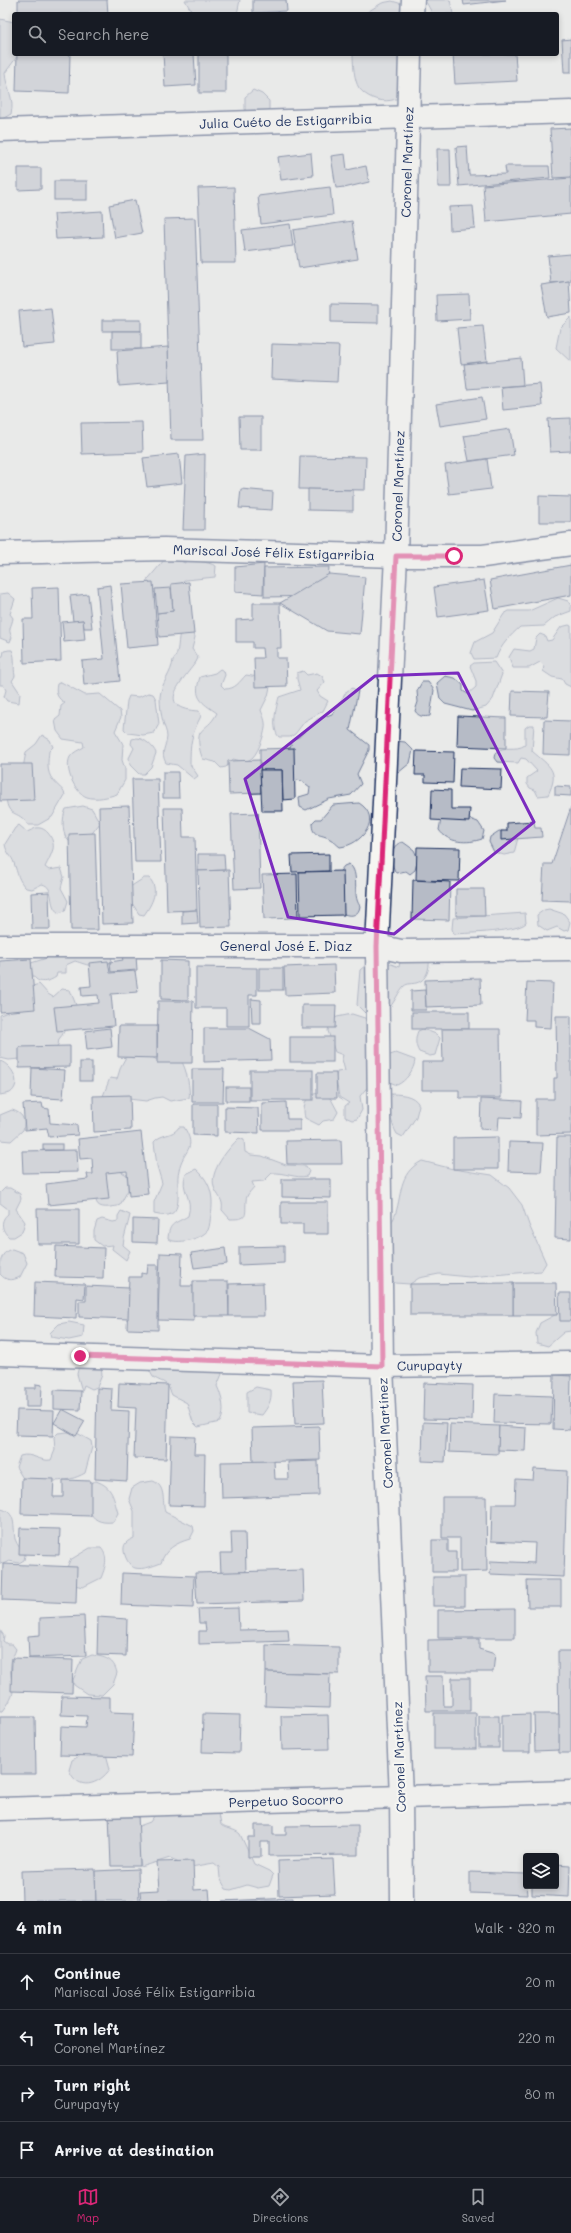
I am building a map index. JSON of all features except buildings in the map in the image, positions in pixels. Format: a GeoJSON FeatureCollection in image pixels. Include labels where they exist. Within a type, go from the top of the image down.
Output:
{"type":"FeatureCollection","features":[{"type":"Feature","properties":{"kind":"street"},"geometry":{"type":"LineString","coordinates":[[412,0],[412,12]]}},
{"type":"Feature","properties":{"kind":"street","name":"Coronel Martínez"},"geometry":{"type":"LineString","coordinates":[[402,1901],[401,1796],[382,1366],[377,946],[396,556],[410,56]]}},
{"type":"Feature","properties":{"kind":"street","name":"Julia Cuéto de Estigarribia"},"geometry":{"type":"LineString","coordinates":[[0,130],[571,112]]}},
{"type":"Feature","properties":{"kind":"street","name":"Mariscal José Félix Estigarribia"},"geometry":{"type":"LineString","coordinates":[[0,553],[164,549],[396,556],[483,556],[571,544]]}},
{"type":"Feature","properties":{"kind":"street","name":"General José E. Diaz"},"geometry":{"type":"LineString","coordinates":[[0,946],[377,946],[401,951],[571,949]]}},
{"type":"Feature","properties":{"kind":"street","name":"Curupayty"},"geometry":{"type":"LineString","coordinates":[[0,1354],[382,1366],[571,1363]]}},
{"type":"Feature","properties":{"kind":"street","name":"Perpetuo Socorro"},"geometry":{"type":"LineString","coordinates":[[0,1810],[401,1796],[571,1792]]}},
{"type":"Feature","properties":{"kind":"highlighted area"},"geometry":{"type":"Polygon","coordinates":[[[458,673],[534,822],[394,934],[288,917],[245,779],[375,676],[458,673]]]}},
{"type":"Feature","properties":{"kind":"shaded area"},"geometry":{"type":"Polygon","coordinates":[[[185,0],[240,0],[237,12],[192,12],[185,0]]]}},
{"type":"Feature","properties":{"kind":"shaded area"},"geometry":{"type":"Polygon","coordinates":[[[425,0],[450,0],[453,12],[430,12],[431,11],[425,0]]]}},
{"type":"Feature","properties":{"kind":"shaded area"},"geometry":{"type":"Polygon","coordinates":[[[392,1],[402,4],[409,12],[367,12],[382,3],[392,1]]]}},
{"type":"Feature","properties":{"kind":"shaded area"},"geometry":{"type":"Polygon","coordinates":[[[0,19],[12,22],[12,56],[18,56],[5,73],[12,103],[11,114],[0,119],[0,19]]]}},
{"type":"Feature","properties":{"kind":"shaded area"},"geometry":{"type":"Polygon","coordinates":[[[353,56],[418,56],[411,85],[401,97],[394,100],[379,100],[365,94],[357,85],[353,56]]]}},
{"type":"Feature","properties":{"kind":"shaded area"},"geometry":{"type":"Polygon","coordinates":[[[253,90],[262,94],[269,101],[269,111],[249,118],[245,109],[245,97],[253,90]]]}},
{"type":"Feature","properties":{"kind":"shaded area"},"geometry":{"type":"Polygon","coordinates":[[[571,317],[571,362],[556,348],[560,328],[571,317]]]}},
{"type":"Feature","properties":{"kind":"shaded area"},"geometry":{"type":"Polygon","coordinates":[[[186,558],[216,566],[215,577],[186,580],[170,591],[149,593],[144,584],[165,559],[176,559],[185,563],[186,558]]]}},
{"type":"Feature","properties":{"kind":"shaded area"},"geometry":{"type":"Polygon","coordinates":[[[8,593],[15,599],[10,614],[13,618],[10,630],[12,637],[10,642],[0,638],[0,594],[8,593]]]}},
{"type":"Feature","properties":{"kind":"shaded area"},"geometry":{"type":"Polygon","coordinates":[[[558,598],[568,601],[571,606],[571,611],[555,617],[544,626],[520,627],[506,641],[496,658],[474,659],[471,653],[475,642],[492,633],[504,614],[509,611],[529,611],[558,598]]]}},
{"type":"Feature","properties":{"kind":"shaded area"},"geometry":{"type":"Polygon","coordinates":[[[191,626],[195,637],[192,649],[198,658],[178,686],[174,700],[177,705],[185,709],[199,711],[201,716],[193,734],[191,745],[190,764],[198,776],[194,779],[177,765],[166,763],[164,759],[163,753],[167,735],[163,724],[160,700],[162,687],[177,654],[181,628],[191,626]]]}},
{"type":"Feature","properties":{"kind":"shaded area"},"geometry":{"type":"Polygon","coordinates":[[[571,626],[571,687],[565,684],[562,679],[552,677],[543,671],[544,666],[540,662],[529,668],[513,668],[509,657],[514,649],[530,651],[534,649],[536,638],[540,634],[545,636],[547,641],[552,640],[561,627],[571,626]]]}},
{"type":"Feature","properties":{"kind":"shaded area"},"geometry":{"type":"Polygon","coordinates":[[[12,650],[14,657],[15,676],[12,681],[20,693],[19,703],[7,701],[4,697],[6,690],[3,685],[0,685],[0,657],[3,656],[4,651],[12,650]]]}},
{"type":"Feature","properties":{"kind":"shaded area"},"geometry":{"type":"Polygon","coordinates":[[[494,662],[502,674],[493,699],[486,707],[472,711],[445,704],[440,699],[437,683],[445,676],[455,678],[463,685],[463,691],[468,694],[476,687],[476,681],[470,666],[474,663],[494,662]]]}},
{"type":"Feature","properties":{"kind":"shaded area"},"geometry":{"type":"Polygon","coordinates":[[[220,669],[224,671],[225,675],[221,685],[225,689],[235,686],[246,675],[258,677],[270,687],[268,696],[261,710],[265,721],[265,728],[262,741],[255,755],[247,761],[233,759],[226,767],[221,768],[215,762],[203,759],[201,754],[199,743],[200,733],[213,720],[217,713],[200,699],[197,690],[200,677],[215,673],[220,669]]]}},
{"type":"Feature","properties":{"kind":"shaded area"},"geometry":{"type":"Polygon","coordinates":[[[303,671],[307,675],[317,673],[322,676],[325,682],[317,691],[320,696],[328,701],[323,711],[305,721],[295,734],[290,737],[279,737],[275,729],[275,724],[279,697],[300,690],[297,673],[303,671]]]}},
{"type":"Feature","properties":{"kind":"shaded area"},"geometry":{"type":"Polygon","coordinates":[[[61,682],[85,695],[100,694],[120,711],[121,717],[115,731],[123,744],[122,760],[125,769],[125,780],[117,794],[99,798],[87,797],[78,791],[72,780],[68,768],[70,757],[74,752],[84,747],[83,742],[63,739],[57,731],[55,720],[60,716],[61,706],[65,703],[58,697],[56,690],[57,684],[61,682]]]}},
{"type":"Feature","properties":{"kind":"shaded area"},"geometry":{"type":"Polygon","coordinates":[[[422,682],[428,682],[434,690],[430,716],[421,716],[415,711],[418,702],[417,691],[422,682]]]}},
{"type":"Feature","properties":{"kind":"shaded area"},"geometry":{"type":"Polygon","coordinates":[[[352,688],[358,691],[350,730],[369,745],[369,750],[357,774],[361,784],[351,795],[329,799],[306,810],[300,807],[299,797],[309,794],[310,787],[302,781],[282,777],[283,768],[290,747],[294,739],[299,737],[317,719],[332,714],[347,691],[352,688]]]}},
{"type":"Feature","properties":{"kind":"shaded area"},"geometry":{"type":"Polygon","coordinates":[[[148,693],[153,694],[156,699],[159,724],[154,733],[143,735],[128,733],[124,729],[127,701],[129,696],[139,697],[148,693]]]}},
{"type":"Feature","properties":{"kind":"shaded area"},"geometry":{"type":"Polygon","coordinates":[[[529,725],[534,725],[532,751],[548,765],[553,774],[553,780],[548,795],[538,796],[535,790],[530,788],[527,784],[527,778],[537,771],[526,759],[521,758],[518,763],[497,762],[494,758],[495,753],[499,750],[506,748],[518,748],[525,745],[525,728],[529,725]]]}},
{"type":"Feature","properties":{"kind":"shaded area"},"geometry":{"type":"Polygon","coordinates":[[[42,735],[50,740],[53,747],[49,751],[49,774],[65,795],[52,817],[38,825],[28,825],[24,820],[10,811],[6,793],[23,768],[26,752],[36,744],[42,735]]]}},
{"type":"Feature","properties":{"kind":"shaded area"},"geometry":{"type":"Polygon","coordinates":[[[137,738],[148,743],[156,753],[151,767],[144,774],[139,774],[130,765],[129,758],[134,748],[131,744],[132,739],[137,738]]]}},
{"type":"Feature","properties":{"kind":"shaded area"},"geometry":{"type":"Polygon","coordinates":[[[396,741],[405,742],[413,750],[410,763],[398,773],[395,772],[396,741]]]}},
{"type":"Feature","properties":{"kind":"shaded area"},"geometry":{"type":"Polygon","coordinates":[[[359,803],[366,809],[369,816],[369,823],[367,830],[356,841],[340,847],[327,837],[315,833],[312,828],[312,823],[316,819],[321,819],[333,805],[359,803]]]}},
{"type":"Feature","properties":{"kind":"shaded area"},"geometry":{"type":"Polygon","coordinates":[[[83,806],[92,809],[100,823],[82,846],[71,843],[67,839],[63,821],[66,809],[83,806]]]}},
{"type":"Feature","properties":{"kind":"shaded area"},"geometry":{"type":"Polygon","coordinates":[[[467,818],[478,822],[484,831],[482,839],[470,842],[453,840],[447,838],[439,830],[441,819],[467,818]]]}},
{"type":"Feature","properties":{"kind":"shaded area"},"geometry":{"type":"Polygon","coordinates":[[[19,825],[27,832],[36,828],[44,829],[51,838],[53,842],[53,849],[45,867],[49,870],[61,868],[64,877],[61,888],[68,901],[65,911],[59,913],[55,910],[49,889],[46,886],[42,884],[32,889],[26,888],[23,885],[5,844],[15,828],[19,825]]]}},
{"type":"Feature","properties":{"kind":"shaded area"},"geometry":{"type":"Polygon","coordinates":[[[499,831],[510,832],[518,838],[514,853],[504,855],[494,852],[489,842],[490,837],[499,831]]]}},
{"type":"Feature","properties":{"kind":"shaded area"},"geometry":{"type":"Polygon","coordinates":[[[403,842],[414,850],[418,859],[415,870],[410,874],[406,871],[396,873],[394,869],[392,859],[393,850],[398,843],[403,842]]]}},
{"type":"Feature","properties":{"kind":"shaded area"},"geometry":{"type":"Polygon","coordinates":[[[349,864],[355,873],[356,896],[360,906],[357,913],[350,915],[344,914],[337,875],[344,866],[349,864]]]}},
{"type":"Feature","properties":{"kind":"shaded area"},"geometry":{"type":"Polygon","coordinates":[[[144,878],[149,878],[152,882],[154,887],[154,896],[144,915],[139,914],[130,900],[130,887],[144,878]]]}},
{"type":"Feature","properties":{"kind":"shaded area"},"geometry":{"type":"Polygon","coordinates":[[[549,909],[564,914],[570,922],[568,930],[564,931],[557,927],[547,931],[538,925],[537,915],[544,910],[549,909]]]}},
{"type":"Feature","properties":{"kind":"shaded area"},"geometry":{"type":"Polygon","coordinates":[[[525,913],[526,923],[513,928],[492,932],[454,934],[452,929],[453,918],[525,913]]]}},
{"type":"Feature","properties":{"kind":"shaded area"},"geometry":{"type":"Polygon","coordinates":[[[50,950],[112,957],[111,962],[101,966],[93,966],[75,961],[66,965],[66,973],[57,973],[56,977],[51,980],[38,980],[32,974],[31,963],[47,958],[50,950]]]}},
{"type":"Feature","properties":{"kind":"shaded area"},"geometry":{"type":"Polygon","coordinates":[[[429,954],[429,967],[424,979],[404,986],[390,1007],[367,1015],[357,1005],[360,970],[366,965],[375,961],[384,961],[399,967],[401,957],[429,954]]]}},
{"type":"Feature","properties":{"kind":"shaded area"},"geometry":{"type":"Polygon","coordinates":[[[39,984],[48,994],[53,997],[62,989],[70,990],[76,1005],[70,1013],[58,1045],[53,1051],[23,1054],[19,1059],[9,1060],[0,1058],[0,1015],[8,1012],[9,1005],[27,988],[39,984]]]}},
{"type":"Feature","properties":{"kind":"shaded area"},"geometry":{"type":"Polygon","coordinates":[[[352,1014],[374,1021],[370,1084],[360,1096],[362,1110],[357,1119],[352,1120],[345,1117],[345,1106],[349,1103],[339,1097],[336,1078],[337,1072],[345,1071],[342,1059],[343,1055],[335,1052],[328,1031],[330,1021],[337,1017],[352,1014]]]}},
{"type":"Feature","properties":{"kind":"shaded area"},"geometry":{"type":"Polygon","coordinates":[[[423,1029],[436,1034],[440,1038],[435,1055],[430,1056],[419,1052],[416,1042],[417,1034],[418,1031],[423,1029]]]}},
{"type":"Feature","properties":{"kind":"shaded area"},"geometry":{"type":"Polygon","coordinates":[[[396,1053],[415,1060],[409,1075],[397,1085],[387,1081],[384,1057],[396,1053]]]}},
{"type":"Feature","properties":{"kind":"shaded area"},"geometry":{"type":"Polygon","coordinates":[[[139,1055],[150,1056],[157,1060],[181,1061],[188,1079],[189,1098],[170,1101],[162,1097],[146,1101],[103,1096],[110,1078],[117,1079],[121,1066],[126,1057],[135,1058],[139,1055]]]}},
{"type":"Feature","properties":{"kind":"shaded area"},"geometry":{"type":"Polygon","coordinates":[[[0,1061],[8,1066],[12,1071],[16,1080],[16,1085],[10,1093],[0,1095],[0,1061]]]}},
{"type":"Feature","properties":{"kind":"shaded area"},"geometry":{"type":"Polygon","coordinates":[[[321,1093],[331,1099],[338,1112],[334,1119],[323,1121],[319,1125],[305,1118],[304,1109],[306,1101],[309,1097],[321,1093]]]}},
{"type":"Feature","properties":{"kind":"shaded area"},"geometry":{"type":"Polygon","coordinates":[[[388,1094],[410,1097],[417,1101],[419,1105],[416,1117],[403,1137],[397,1134],[391,1120],[388,1094]]]}},
{"type":"Feature","properties":{"kind":"shaded area"},"geometry":{"type":"Polygon","coordinates":[[[12,1110],[21,1115],[24,1123],[23,1130],[11,1141],[0,1140],[0,1115],[12,1110]]]}},
{"type":"Feature","properties":{"kind":"shaded area"},"geometry":{"type":"Polygon","coordinates":[[[179,1127],[184,1127],[190,1140],[190,1145],[179,1170],[178,1202],[176,1209],[172,1213],[165,1215],[154,1214],[154,1202],[162,1183],[157,1166],[154,1142],[160,1137],[174,1132],[179,1127]]]}},
{"type":"Feature","properties":{"kind":"shaded area"},"geometry":{"type":"Polygon","coordinates":[[[239,1138],[244,1140],[245,1152],[251,1155],[262,1156],[286,1165],[306,1166],[309,1171],[307,1176],[303,1177],[272,1173],[264,1181],[252,1182],[254,1187],[247,1197],[245,1216],[230,1219],[222,1210],[222,1203],[215,1190],[213,1181],[214,1174],[220,1161],[239,1138]]]}},
{"type":"Feature","properties":{"kind":"shaded area"},"geometry":{"type":"Polygon","coordinates":[[[422,1161],[453,1169],[492,1175],[509,1188],[522,1205],[546,1263],[541,1271],[469,1277],[439,1274],[419,1278],[410,1284],[395,1283],[388,1276],[383,1237],[394,1218],[402,1186],[408,1172],[422,1161]]]}},
{"type":"Feature","properties":{"kind":"shaded area"},"geometry":{"type":"Polygon","coordinates":[[[196,1169],[205,1179],[212,1196],[209,1228],[205,1233],[195,1238],[183,1241],[172,1241],[168,1239],[171,1226],[188,1216],[189,1204],[184,1185],[186,1174],[196,1169]]]}},
{"type":"Feature","properties":{"kind":"shaded area"},"geometry":{"type":"Polygon","coordinates":[[[118,1170],[127,1175],[128,1190],[120,1205],[102,1207],[98,1205],[96,1196],[105,1172],[118,1170]]]}},
{"type":"Feature","properties":{"kind":"shaded area"},"geometry":{"type":"Polygon","coordinates":[[[5,1188],[10,1188],[20,1194],[21,1199],[16,1209],[25,1222],[22,1232],[14,1237],[9,1237],[6,1234],[2,1225],[5,1216],[8,1214],[8,1209],[0,1203],[0,1193],[5,1188]]]}},
{"type":"Feature","properties":{"kind":"shaded area"},"geometry":{"type":"Polygon","coordinates":[[[121,1211],[130,1215],[123,1245],[130,1251],[126,1260],[112,1249],[113,1245],[102,1246],[94,1240],[94,1231],[97,1221],[102,1219],[113,1222],[118,1221],[118,1216],[121,1211]]]}},
{"type":"Feature","properties":{"kind":"shaded area"},"geometry":{"type":"Polygon","coordinates":[[[12,1249],[23,1253],[27,1263],[20,1277],[9,1280],[0,1274],[0,1266],[3,1255],[8,1250],[12,1249]]]}},
{"type":"Feature","properties":{"kind":"shaded area"},"geometry":{"type":"Polygon","coordinates":[[[566,1309],[571,1309],[571,1331],[564,1332],[548,1346],[537,1343],[536,1333],[540,1323],[566,1309]]]}},
{"type":"Feature","properties":{"kind":"shaded area"},"geometry":{"type":"Polygon","coordinates":[[[69,1322],[84,1325],[83,1337],[69,1340],[51,1337],[50,1333],[59,1324],[69,1322]]]}},
{"type":"Feature","properties":{"kind":"shaded area"},"geometry":{"type":"Polygon","coordinates":[[[101,1364],[102,1375],[97,1387],[92,1389],[84,1385],[82,1391],[77,1374],[79,1366],[101,1364]]]}},
{"type":"Feature","properties":{"kind":"shaded area"},"geometry":{"type":"Polygon","coordinates":[[[147,1366],[218,1366],[222,1374],[217,1386],[223,1404],[223,1413],[220,1422],[198,1427],[193,1422],[187,1403],[172,1395],[165,1383],[153,1377],[147,1366]]]}},
{"type":"Feature","properties":{"kind":"shaded area"},"geometry":{"type":"Polygon","coordinates":[[[256,1387],[271,1390],[269,1404],[262,1415],[247,1413],[247,1392],[256,1387]]]}},
{"type":"Feature","properties":{"kind":"shaded area"},"geometry":{"type":"Polygon","coordinates":[[[58,1433],[77,1433],[91,1441],[92,1447],[85,1473],[71,1479],[63,1480],[24,1480],[16,1467],[20,1456],[28,1455],[43,1460],[51,1460],[55,1450],[54,1437],[58,1433]]]}},
{"type":"Feature","properties":{"kind":"shaded area"},"geometry":{"type":"Polygon","coordinates":[[[96,1481],[106,1486],[112,1493],[118,1513],[113,1522],[97,1520],[90,1512],[87,1484],[96,1481]]]}},
{"type":"Feature","properties":{"kind":"shaded area"},"geometry":{"type":"Polygon","coordinates":[[[153,1481],[160,1486],[162,1490],[165,1512],[193,1526],[194,1531],[190,1539],[180,1542],[168,1550],[161,1563],[145,1568],[135,1568],[132,1567],[127,1561],[124,1553],[124,1546],[127,1542],[134,1538],[134,1511],[129,1499],[132,1488],[140,1483],[153,1481]]]}},
{"type":"Feature","properties":{"kind":"shaded area"},"geometry":{"type":"Polygon","coordinates":[[[0,1509],[5,1510],[12,1516],[15,1539],[25,1555],[24,1560],[19,1563],[9,1561],[3,1564],[0,1563],[0,1509]]]}},
{"type":"Feature","properties":{"kind":"shaded area"},"geometry":{"type":"Polygon","coordinates":[[[90,1548],[101,1548],[105,1555],[105,1566],[101,1578],[83,1587],[70,1584],[66,1570],[70,1560],[90,1548]]]}},
{"type":"Feature","properties":{"kind":"shaded area"},"geometry":{"type":"Polygon","coordinates":[[[0,1630],[4,1636],[3,1641],[7,1644],[12,1644],[16,1649],[11,1663],[11,1677],[13,1686],[12,1696],[3,1711],[0,1711],[0,1630]]]}},
{"type":"Feature","properties":{"kind":"shaded area"},"geometry":{"type":"Polygon","coordinates":[[[92,1655],[108,1660],[116,1668],[117,1673],[113,1684],[102,1695],[87,1694],[74,1685],[73,1680],[82,1659],[92,1655]]]}},
{"type":"Feature","properties":{"kind":"shaded area"},"geometry":{"type":"Polygon","coordinates":[[[85,1753],[106,1754],[110,1769],[100,1779],[89,1784],[83,1784],[78,1781],[73,1777],[69,1770],[72,1760],[85,1753]]]}},
{"type":"Feature","properties":{"kind":"shaded area"},"geometry":{"type":"Polygon","coordinates":[[[214,1810],[219,1814],[221,1825],[240,1834],[254,1864],[269,1871],[273,1875],[269,1886],[258,1888],[247,1885],[231,1890],[226,1889],[220,1878],[219,1867],[214,1863],[191,1867],[170,1858],[141,1867],[136,1831],[139,1826],[150,1822],[157,1812],[214,1810]]]}},
{"type":"Feature","properties":{"kind":"route"},"geometry":{"type":"LineString","coordinates":[[80,1356],[382,1366],[377,946],[396,556],[454,556]]}}]}
